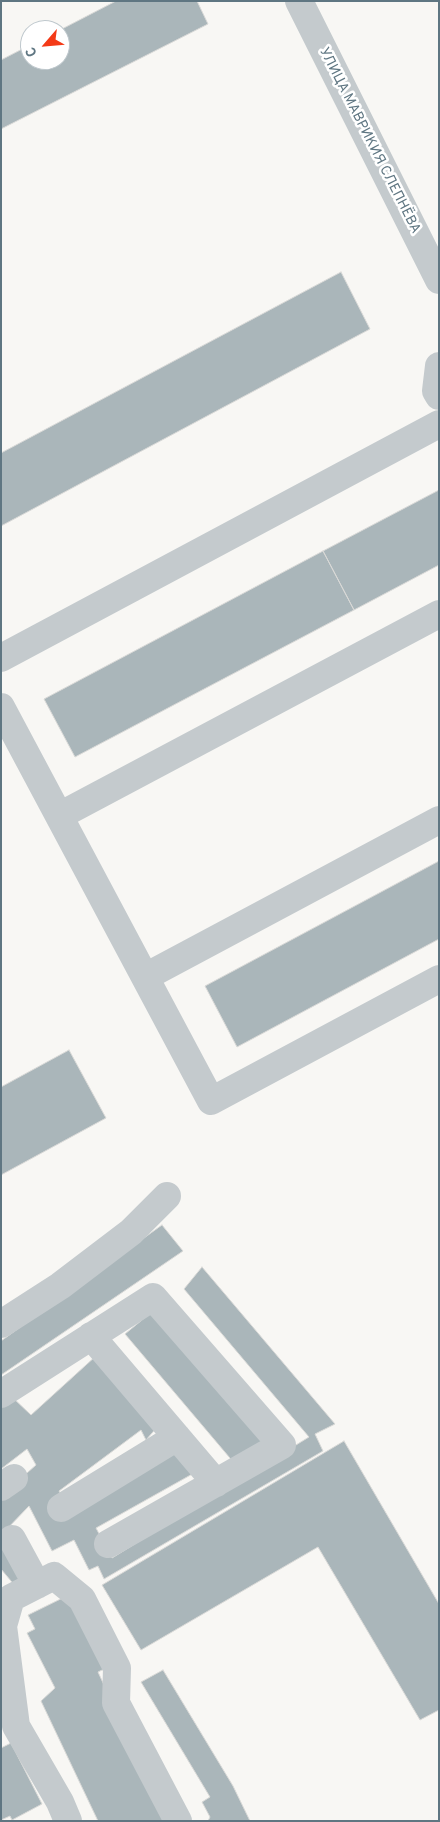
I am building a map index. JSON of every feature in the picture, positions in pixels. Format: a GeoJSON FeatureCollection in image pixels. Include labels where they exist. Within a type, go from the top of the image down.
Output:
{"type":"FeatureCollection","features":[{"type":"Feature","properties":{"kind":"street","name":"УЛИЦА МАВРИКИЯ СЛЕПНЁВА"},"geometry":{"type":"LineString","coordinates":[[299,1],[439,280]]}},
{"type":"Feature","properties":{"kind":"street"},"geometry":{"type":"LineString","coordinates":[[439,366],[436,391],[439,396]]}},
{"type":"Feature","properties":{"kind":"street"},"geometry":{"type":"LineString","coordinates":[[1,658],[439,424]]}},
{"type":"Feature","properties":{"kind":"street"},"geometry":{"type":"LineString","coordinates":[[59,816],[439,614]]}},
{"type":"Feature","properties":{"kind":"street"},"geometry":{"type":"LineString","coordinates":[[1,707],[211,1101],[439,979]]}},
{"type":"Feature","properties":{"kind":"street"},"geometry":{"type":"LineString","coordinates":[[145,977],[439,820]]}},
{"type":"Feature","properties":{"kind":"street"},"geometry":{"type":"LineString","coordinates":[[1,1324],[60,1286],[131,1232],[167,1196]]}},
{"type":"Feature","properties":{"kind":"street"},"geometry":{"type":"LineString","coordinates":[[1,1394],[153,1297],[282,1445],[108,1544]]}},
{"type":"Feature","properties":{"kind":"street"},"geometry":{"type":"LineString","coordinates":[[91,1336],[216,1483]]}},
{"type":"Feature","properties":{"kind":"street"},"geometry":{"type":"LineString","coordinates":[[61,1508],[177,1437]]}},
{"type":"Feature","properties":{"kind":"street"},"geometry":{"type":"LineString","coordinates":[[12,1539],[38,1584]]}},
{"type":"Feature","properties":{"kind":"street"},"geometry":{"type":"LineString","coordinates":[[68,1821],[60,1802],[8,1716],[3,1626],[4,1610],[11,1598],[54,1576],[82,1599],[117,1668],[116,1703],[178,1821]]}},
{"type":"Feature","properties":{"kind":"building"},"geometry":{"type":"Polygon","coordinates":[[[116,1],[197,1],[208,24],[1,129],[1,60],[20,50],[20,70],[70,70],[70,25],[116,1]]]}},
{"type":"Feature","properties":{"kind":"building"},"geometry":{"type":"Polygon","coordinates":[[[341,272],[370,329],[1,526],[1,453],[341,272]]]}},
{"type":"Feature","properties":{"kind":"building"},"geometry":{"type":"Polygon","coordinates":[[[439,490],[439,565],[354,610],[323,551],[439,490]]]}},
{"type":"Feature","properties":{"kind":"building"},"geometry":{"type":"Polygon","coordinates":[[[323,551],[354,610],[75,757],[44,699],[323,551]]]}},
{"type":"Feature","properties":{"kind":"building"},"geometry":{"type":"Polygon","coordinates":[[[439,861],[439,939],[237,1047],[205,986],[439,861]]]}},
{"type":"Feature","properties":{"kind":"building"},"geometry":{"type":"Polygon","coordinates":[[[69,1050],[106,1118],[1,1175],[1,1087],[69,1050]]]}},
{"type":"Feature","properties":{"kind":"building"},"geometry":{"type":"Polygon","coordinates":[[[162,1225],[183,1251],[1,1375],[1,1341],[162,1225]]]}},
{"type":"Feature","properties":{"kind":"building"},"geometry":{"type":"Polygon","coordinates":[[[202,1267],[335,1424],[315,1434],[323,1451],[104,1579],[98,1566],[89,1570],[74,1540],[52,1551],[29,1506],[5,1531],[31,1562],[16,1587],[1,1569],[1,1496],[36,1465],[27,1449],[1,1469],[1,1402],[10,1395],[31,1415],[108,1345],[164,1419],[146,1440],[141,1430],[59,1491],[67,1506],[187,1445],[212,1463],[96,1528],[112,1558],[309,1437],[184,1289],[202,1267]]]}},
{"type":"Feature","properties":{"kind":"building"},"geometry":{"type":"Polygon","coordinates":[[[165,1301],[275,1431],[235,1464],[125,1334],[165,1301]]]}},
{"type":"Feature","properties":{"kind":"building"},"geometry":{"type":"Polygon","coordinates":[[[344,1441],[439,1604],[439,1710],[420,1720],[318,1547],[141,1650],[102,1585],[344,1441]]]}},
{"type":"Feature","properties":{"kind":"building"},"geometry":{"type":"Polygon","coordinates":[[[85,1587],[120,1661],[98,1672],[167,1821],[98,1821],[41,1701],[55,1688],[27,1633],[35,1629],[28,1615],[85,1587]]]}},
{"type":"Feature","properties":{"kind":"building"},"geometry":{"type":"Polygon","coordinates":[[[163,1670],[233,1786],[250,1821],[208,1821],[210,1817],[202,1802],[210,1797],[141,1682],[163,1670]]]}},
{"type":"Feature","properties":{"kind":"building"},"geometry":{"type":"Polygon","coordinates":[[[11,1743],[42,1804],[12,1820],[10,1816],[1,1820],[1,1748],[11,1743]]]}}]}
